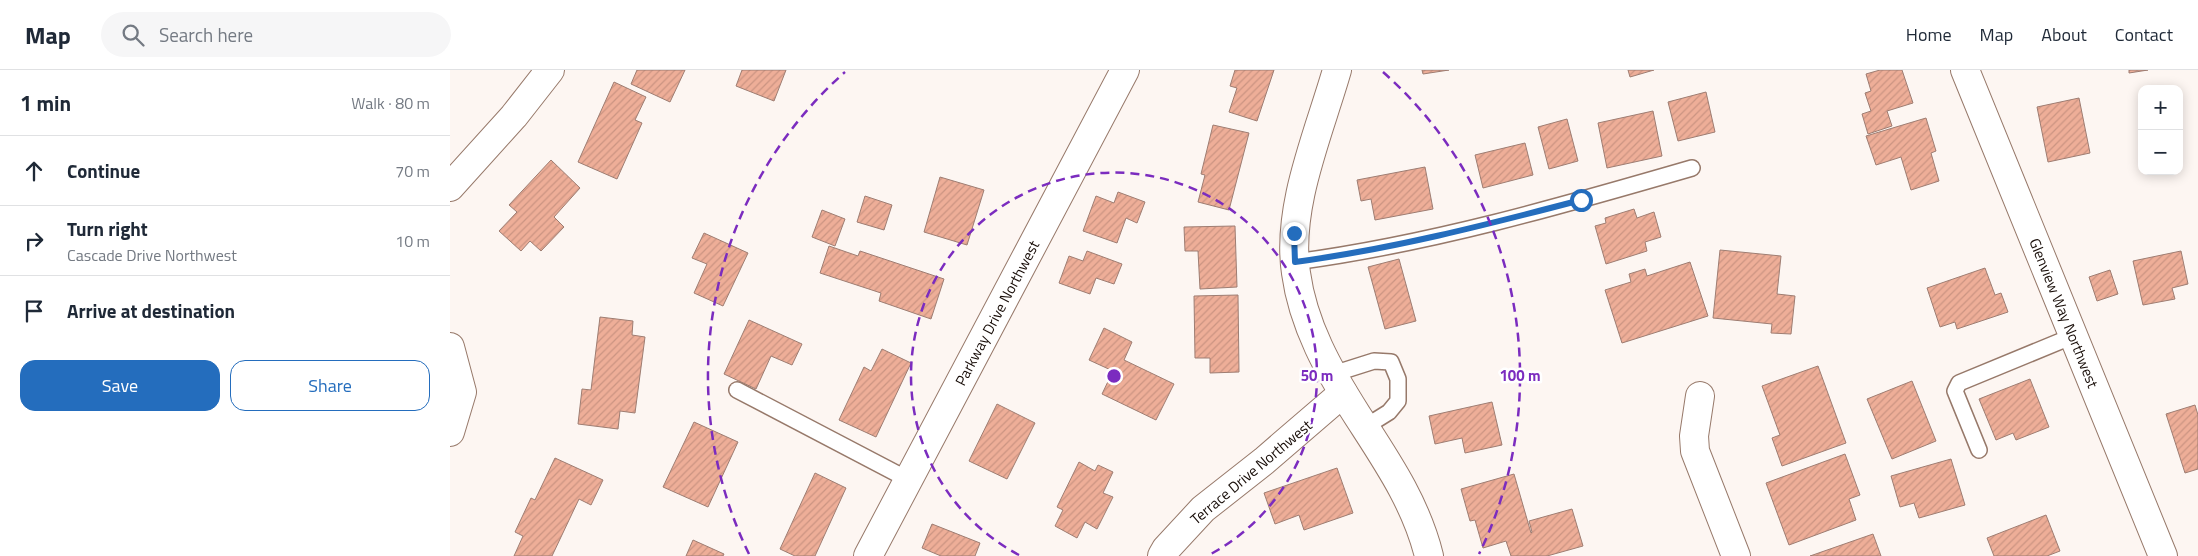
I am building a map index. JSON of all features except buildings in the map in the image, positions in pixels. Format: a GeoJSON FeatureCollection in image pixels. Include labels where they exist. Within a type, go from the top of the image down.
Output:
{"type":"FeatureCollection","features":[{"type":"Feature","properties":{"kind":"street"},"geometry":{"type":"LineString","coordinates":[[450,187],[514,116],[550,70]]}},
{"type":"Feature","properties":{"kind":"street","name":"Parkway Drive Northwest"},"geometry":{"type":"LineString","coordinates":[[868,556],[1125,70]]}},
{"type":"Feature","properties":{"kind":"street"},"geometry":{"type":"LineString","coordinates":[[1337,70],[1306,171],[1294,233],[1295,273],[1305,311],[1318,347],[1338,384],[1400,483],[1419,523],[1429,556]]}},
{"type":"Feature","properties":{"kind":"street","name":"Glenview Way Northwest"},"geometry":{"type":"LineString","coordinates":[[1965,70],[2163,556]]}},
{"type":"Feature","properties":{"kind":"street"},"geometry":{"type":"LineString","coordinates":[[450,347],[462,392],[450,432]]}},
{"type":"Feature","properties":{"kind":"street","name":"Terrace Drive Northwest"},"geometry":{"type":"LineString","coordinates":[[1162,556],[1166,549],[1203,509],[1264,461],[1338,384]]}},
{"type":"Feature","properties":{"kind":"street"},"geometry":{"type":"LineString","coordinates":[[1700,396],[1694,436],[1695,452],[1736,556]]}},
{"type":"Feature","properties":{"kind":"lane"},"geometry":{"type":"LineString","coordinates":[[1295,262],[1340,256],[1455,233],[1692,168]]}},
{"type":"Feature","properties":{"kind":"lane"},"geometry":{"type":"LineString","coordinates":[[1979,450],[1955,391],[1959,382],[2073,336]]}},
{"type":"Feature","properties":{"kind":"lane"},"geometry":{"type":"LineString","coordinates":[[1338,384],[1374,361],[1391,362],[1398,379],[1398,402],[1388,412],[1364,427]]}},
{"type":"Feature","properties":{"kind":"lane"},"geometry":{"type":"LineString","coordinates":[[737,390],[909,480]]}},
{"type":"Feature","properties":{"kind":"route"},"geometry":{"type":"LineString","coordinates":[[1294,233],[1295,262],[1340,256],[1455,233],[1581,200]]}}]}
